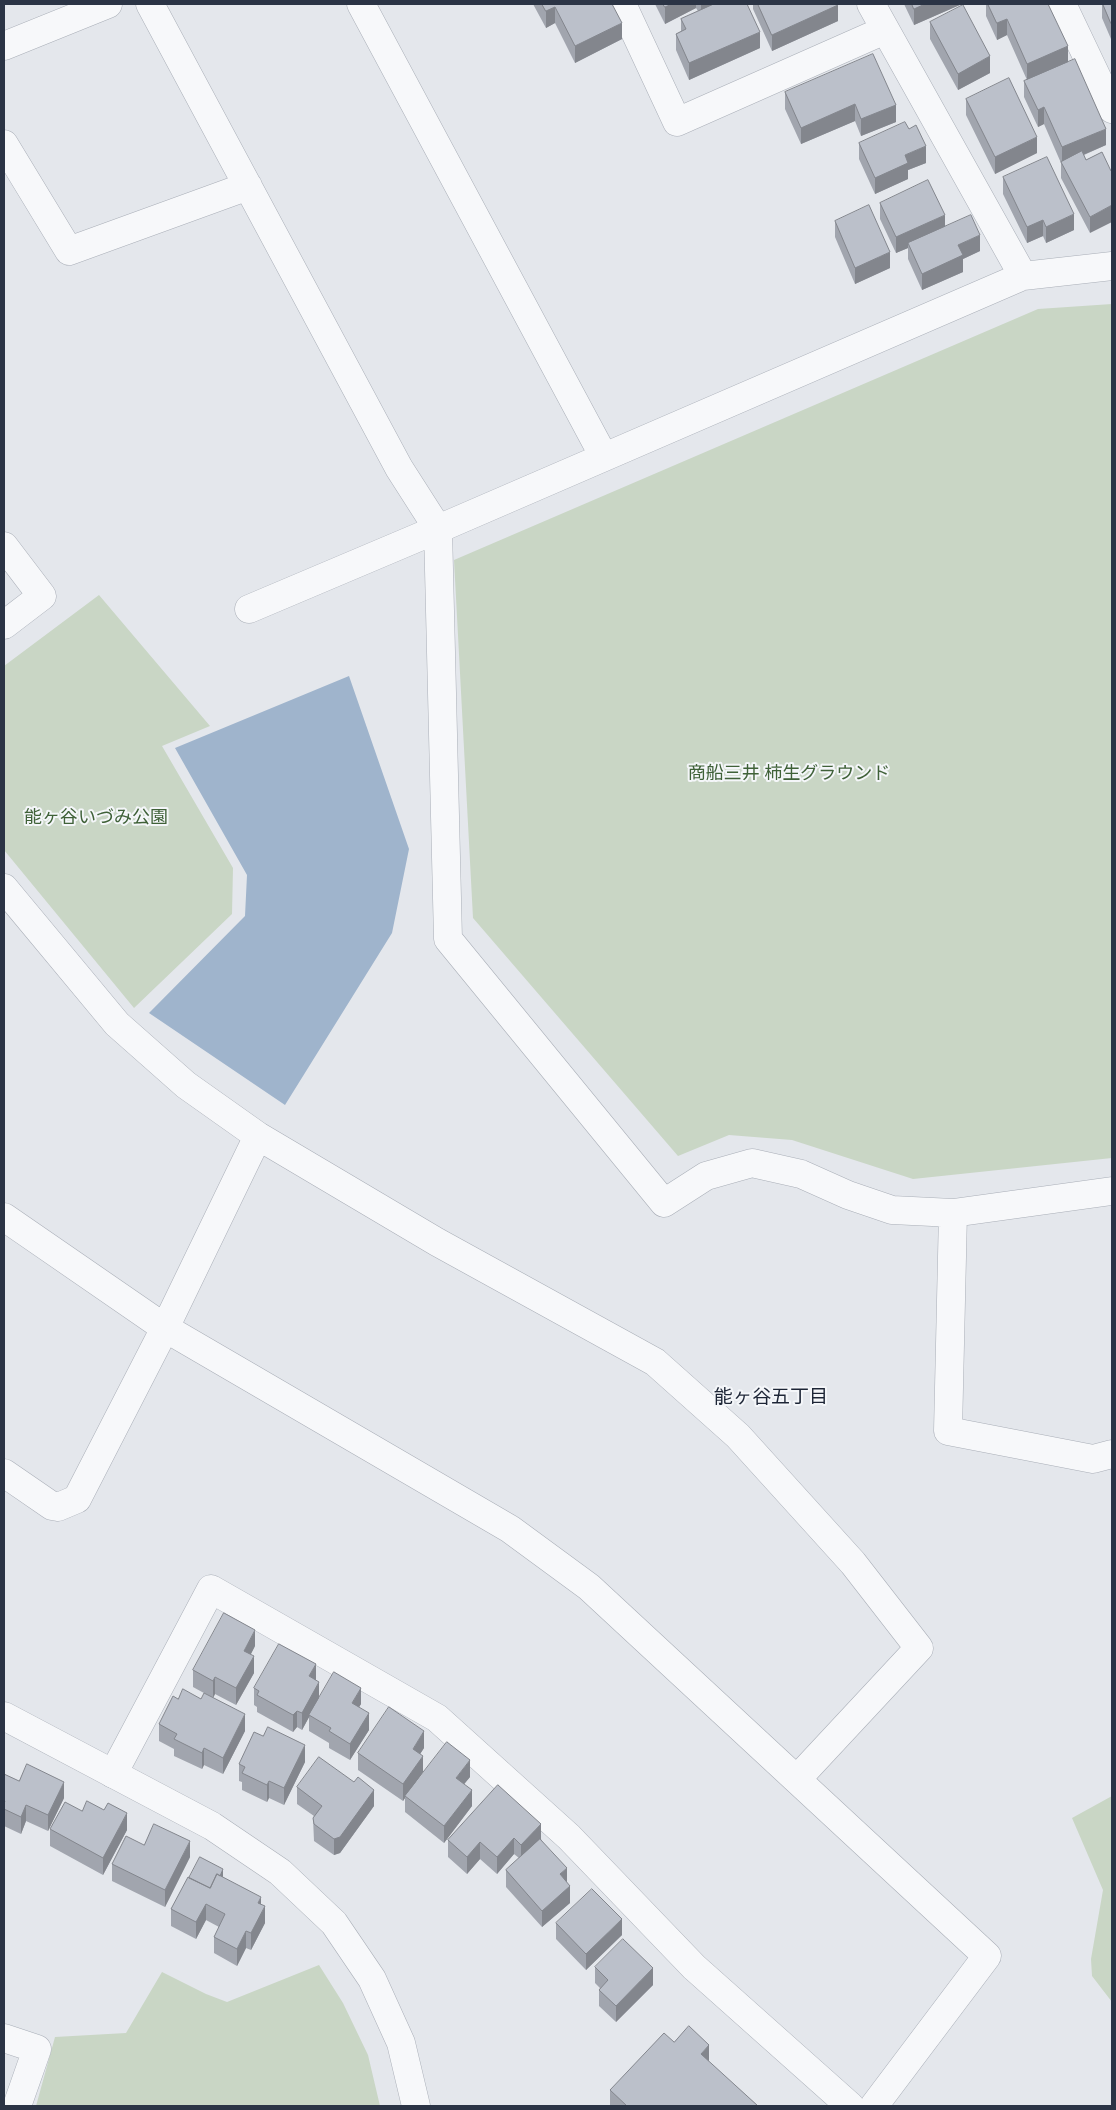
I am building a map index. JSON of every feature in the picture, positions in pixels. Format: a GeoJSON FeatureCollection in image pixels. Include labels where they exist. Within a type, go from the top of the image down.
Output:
{"type":"FeatureCollection","features":[{"type":"Feature","properties":{"kind":"street"},"geometry":{"type":"LineString","coordinates":[[4,46],[108,4]]}},
{"type":"Feature","properties":{"kind":"street"},"geometry":{"type":"LineString","coordinates":[[150,4],[399,468],[438,529],[448,939],[664,1203],[706,1176],[752,1163],[801,1174],[848,1195],[892,1210],[953,1213],[1112,1191]]}},
{"type":"Feature","properties":{"kind":"street"},"geometry":{"type":"LineString","coordinates":[[361,4],[604,458]]}},
{"type":"Feature","properties":{"kind":"street"},"geometry":{"type":"LineString","coordinates":[[622,4],[677,122],[885,30]]}},
{"type":"Feature","properties":{"kind":"street"},"geometry":{"type":"LineString","coordinates":[[871,4],[1023,276]]}},
{"type":"Feature","properties":{"kind":"street"},"geometry":{"type":"LineString","coordinates":[[1062,4],[1109,92]]}},
{"type":"Feature","properties":{"kind":"street"},"geometry":{"type":"LineString","coordinates":[[4,144],[69,251],[248,186]]}},
{"type":"Feature","properties":{"kind":"street"},"geometry":{"type":"LineString","coordinates":[[249,608],[604,458],[1023,276],[1112,266]]}},
{"type":"Feature","properties":{"kind":"street"},"geometry":{"type":"LineString","coordinates":[[4,546],[42,596],[4,625]]}},
{"type":"Feature","properties":{"kind":"street"},"geometry":{"type":"LineString","coordinates":[[4,888],[117,1024],[186,1085],[258,1136],[437,1242],[655,1362],[738,1436],[853,1563],[919,1648],[797,1780]]}},
{"type":"Feature","properties":{"kind":"street"},"geometry":{"type":"LineString","coordinates":[[4,1473],[52,1506],[58,1507],[77,1500],[165,1328],[258,1136]]}},
{"type":"Feature","properties":{"kind":"street"},"geometry":{"type":"LineString","coordinates":[[953,1213],[948,1431],[1093,1459],[1112,1454]]}},
{"type":"Feature","properties":{"kind":"street"},"geometry":{"type":"LineString","coordinates":[[4,1218],[165,1328],[510,1529],[589,1587],[987,1956],[874,2106]]}},
{"type":"Feature","properties":{"kind":"street"},"geometry":{"type":"LineString","coordinates":[[113,1774],[211,1589],[437,1718],[569,1837],[694,1967],[850,2106]]}},
{"type":"Feature","properties":{"kind":"street"},"geometry":{"type":"LineString","coordinates":[[4,1716],[212,1826],[280,1872],[334,1923],[372,1979],[401,2043],[416,2106]]}},
{"type":"Feature","properties":{"kind":"street"},"geometry":{"type":"LineString","coordinates":[[4,2038],[37,2049],[17,2106]]}},
{"type":"Feature","properties":{"kind":"green space","name":"商船三井 柿生グラウンド"},"geometry":{"type":"Polygon","coordinates":[[[1112,304],[1112,1158],[913,1179],[792,1140],[729,1135],[678,1156],[473,918],[454,560],[1038,309],[1112,304]]]}},
{"type":"Feature","properties":{"kind":"green space","name":"能ヶ谷いづみ公園"},"geometry":{"type":"Polygon","coordinates":[[[99,595],[210,726],[162,746],[233,868],[232,914],[134,1008],[4,850],[4,666],[99,595]]]}},
{"type":"Feature","properties":{"kind":"green space"},"geometry":{"type":"Polygon","coordinates":[[[1112,1796],[1112,2002],[1092,1976],[1091,1959],[1103,1890],[1072,1818],[1112,1796]]]}},
{"type":"Feature","properties":{"kind":"green space"},"geometry":{"type":"Polygon","coordinates":[[[319,1965],[343,2003],[368,2055],[380,2106],[36,2106],[55,2037],[126,2033],[162,1972],[206,1994],[227,2002],[319,1965]]]}},
{"type":"Feature","properties":{"kind":"water"},"geometry":{"type":"Polygon","coordinates":[[[349,676],[409,849],[392,933],[285,1105],[149,1013],[245,916],[247,875],[175,748],[349,676]]]}},
{"type":"Feature","properties":{"kind":"building"},"geometry":{"type":"Polygon","coordinates":[[[542,4],[612,4],[622,23],[575,46],[555,7],[546,11],[542,4]]]}},
{"type":"Feature","properties":{"kind":"building"},"geometry":{"type":"Polygon","coordinates":[[[714,4],[747,4],[760,32],[689,63],[676,34],[686,29],[681,19],[714,4]]]}},
{"type":"Feature","properties":{"kind":"building"},"geometry":{"type":"Polygon","coordinates":[[[758,4],[838,4],[838,5],[772,35],[758,4]]]}},
{"type":"Feature","properties":{"kind":"building"},"geometry":{"type":"Polygon","coordinates":[[[912,4],[925,4],[914,9],[912,4]]]}},
{"type":"Feature","properties":{"kind":"building"},"geometry":{"type":"Polygon","coordinates":[[[988,4],[1048,4],[1068,46],[1027,64],[1007,19],[997,23],[988,4]]]}},
{"type":"Feature","properties":{"kind":"building"},"geometry":{"type":"Polygon","coordinates":[[[1103,4],[1112,4],[1111,23],[1103,4]]]}},
{"type":"Feature","properties":{"kind":"building"},"geometry":{"type":"Polygon","coordinates":[[[963,5],[990,56],[958,74],[930,22],[963,5]]]}},
{"type":"Feature","properties":{"kind":"building"},"geometry":{"type":"Polygon","coordinates":[[[873,54],[896,105],[861,119],[855,104],[801,128],[785,92],[873,54]]]}},
{"type":"Feature","properties":{"kind":"building"},"geometry":{"type":"Polygon","coordinates":[[[1075,59],[1106,129],[1062,147],[1044,107],[1038,110],[1024,81],[1075,59]]]}},
{"type":"Feature","properties":{"kind":"building"},"geometry":{"type":"Polygon","coordinates":[[[1009,78],[1037,137],[995,157],[966,99],[1009,78]]]}},
{"type":"Feature","properties":{"kind":"building"},"geometry":{"type":"Polygon","coordinates":[[[905,122],[909,129],[916,125],[926,146],[905,155],[908,163],[875,178],[859,143],[905,122]]]}},
{"type":"Feature","properties":{"kind":"building"},"geometry":{"type":"Polygon","coordinates":[[[1082,151],[1086,160],[1102,152],[1112,170],[1112,205],[1090,217],[1061,162],[1082,151]]]}},
{"type":"Feature","properties":{"kind":"building"},"geometry":{"type":"Polygon","coordinates":[[[1047,157],[1074,214],[1046,227],[1043,220],[1027,227],[1003,177],[1047,157]]]}},
{"type":"Feature","properties":{"kind":"building"},"geometry":{"type":"Polygon","coordinates":[[[928,180],[945,215],[896,237],[880,203],[928,180]]]}},
{"type":"Feature","properties":{"kind":"building"},"geometry":{"type":"Polygon","coordinates":[[[869,205],[890,252],[855,268],[835,221],[869,205]]]}},
{"type":"Feature","properties":{"kind":"building"},"geometry":{"type":"Polygon","coordinates":[[[971,215],[980,235],[958,245],[963,255],[922,274],[908,243],[971,215]]]}},
{"type":"Feature","properties":{"kind":"building"},"geometry":{"type":"Polygon","coordinates":[[[224,1613],[255,1630],[244,1651],[254,1656],[236,1688],[215,1677],[213,1681],[193,1670],[224,1613]]]}},
{"type":"Feature","properties":{"kind":"building"},"geometry":{"type":"Polygon","coordinates":[[[279,1644],[316,1664],[309,1676],[319,1682],[302,1713],[297,1711],[293,1715],[257,1695],[259,1691],[254,1688],[279,1644]]]}},
{"type":"Feature","properties":{"kind":"building"},"geometry":{"type":"Polygon","coordinates":[[[334,1672],[361,1688],[352,1703],[369,1713],[350,1744],[329,1731],[331,1728],[309,1715],[334,1672]]]}},
{"type":"Feature","properties":{"kind":"building"},"geometry":{"type":"Polygon","coordinates":[[[183,1689],[201,1699],[204,1693],[245,1714],[223,1758],[204,1748],[202,1753],[174,1739],[177,1734],[159,1724],[173,1696],[178,1699],[183,1689]]]}},
{"type":"Feature","properties":{"kind":"building"},"geometry":{"type":"Polygon","coordinates":[[[389,1707],[424,1731],[413,1749],[423,1756],[403,1784],[358,1753],[389,1707]]]}},
{"type":"Feature","properties":{"kind":"building"},"geometry":{"type":"Polygon","coordinates":[[[268,1727],[305,1745],[284,1788],[269,1781],[267,1785],[242,1773],[245,1767],[239,1764],[254,1732],[263,1736],[268,1727]]]}},
{"type":"Feature","properties":{"kind":"building"},"geometry":{"type":"Polygon","coordinates":[[[447,1742],[470,1760],[456,1778],[472,1790],[444,1826],[405,1796],[447,1742]]]}},
{"type":"Feature","properties":{"kind":"building"},"geometry":{"type":"Polygon","coordinates":[[[319,1757],[354,1782],[358,1777],[374,1790],[340,1837],[334,1839],[314,1824],[313,1818],[322,1806],[297,1787],[319,1757]]]}},
{"type":"Feature","properties":{"kind":"building"},"geometry":{"type":"Polygon","coordinates":[[[27,1764],[64,1782],[48,1815],[26,1805],[21,1817],[4,1809],[4,1774],[19,1781],[27,1764]]]}},
{"type":"Feature","properties":{"kind":"building"},"geometry":{"type":"Polygon","coordinates":[[[498,1785],[541,1824],[521,1845],[514,1838],[497,1857],[480,1842],[467,1857],[448,1840],[498,1785]]]}},
{"type":"Feature","properties":{"kind":"building"},"geometry":{"type":"Polygon","coordinates":[[[87,1801],[104,1810],[108,1803],[127,1813],[103,1858],[50,1829],[65,1802],[82,1811],[87,1801]]]}},
{"type":"Feature","properties":{"kind":"building"},"geometry":{"type":"Polygon","coordinates":[[[154,1824],[190,1841],[165,1890],[112,1864],[126,1836],[144,1845],[154,1824]]]}},
{"type":"Feature","properties":{"kind":"building"},"geometry":{"type":"Polygon","coordinates":[[[540,1839],[567,1868],[560,1874],[570,1886],[542,1911],[506,1870],[540,1839]]]}},
{"type":"Feature","properties":{"kind":"building"},"geometry":{"type":"Polygon","coordinates":[[[200,1857],[223,1869],[220,1876],[217,1874],[210,1888],[189,1878],[200,1857]]]}},
{"type":"Feature","properties":{"kind":"building"},"geometry":{"type":"Polygon","coordinates":[[[217,1874],[261,1897],[258,1903],[265,1906],[251,1933],[246,1931],[237,1949],[214,1937],[225,1914],[206,1904],[196,1922],[171,1909],[188,1877],[210,1888],[217,1874]]]}},
{"type":"Feature","properties":{"kind":"building"},"geometry":{"type":"Polygon","coordinates":[[[592,1889],[622,1919],[586,1954],[556,1923],[592,1889]]]}},
{"type":"Feature","properties":{"kind":"building"},"geometry":{"type":"Polygon","coordinates":[[[623,1939],[653,1968],[616,2006],[599,1990],[608,1980],[595,1967],[623,1939]]]}},
{"type":"Feature","properties":{"kind":"building"},"geometry":{"type":"Polygon","coordinates":[[[689,2026],[709,2045],[701,2054],[758,2106],[627,2106],[610,2090],[664,2033],[674,2042],[689,2026]]]}},
{"type":"Feature","properties":{"kind":"district","name":"能ヶ谷五丁目"},"geometry":{"type":"Point","coordinates":[771,1397]}}]}
